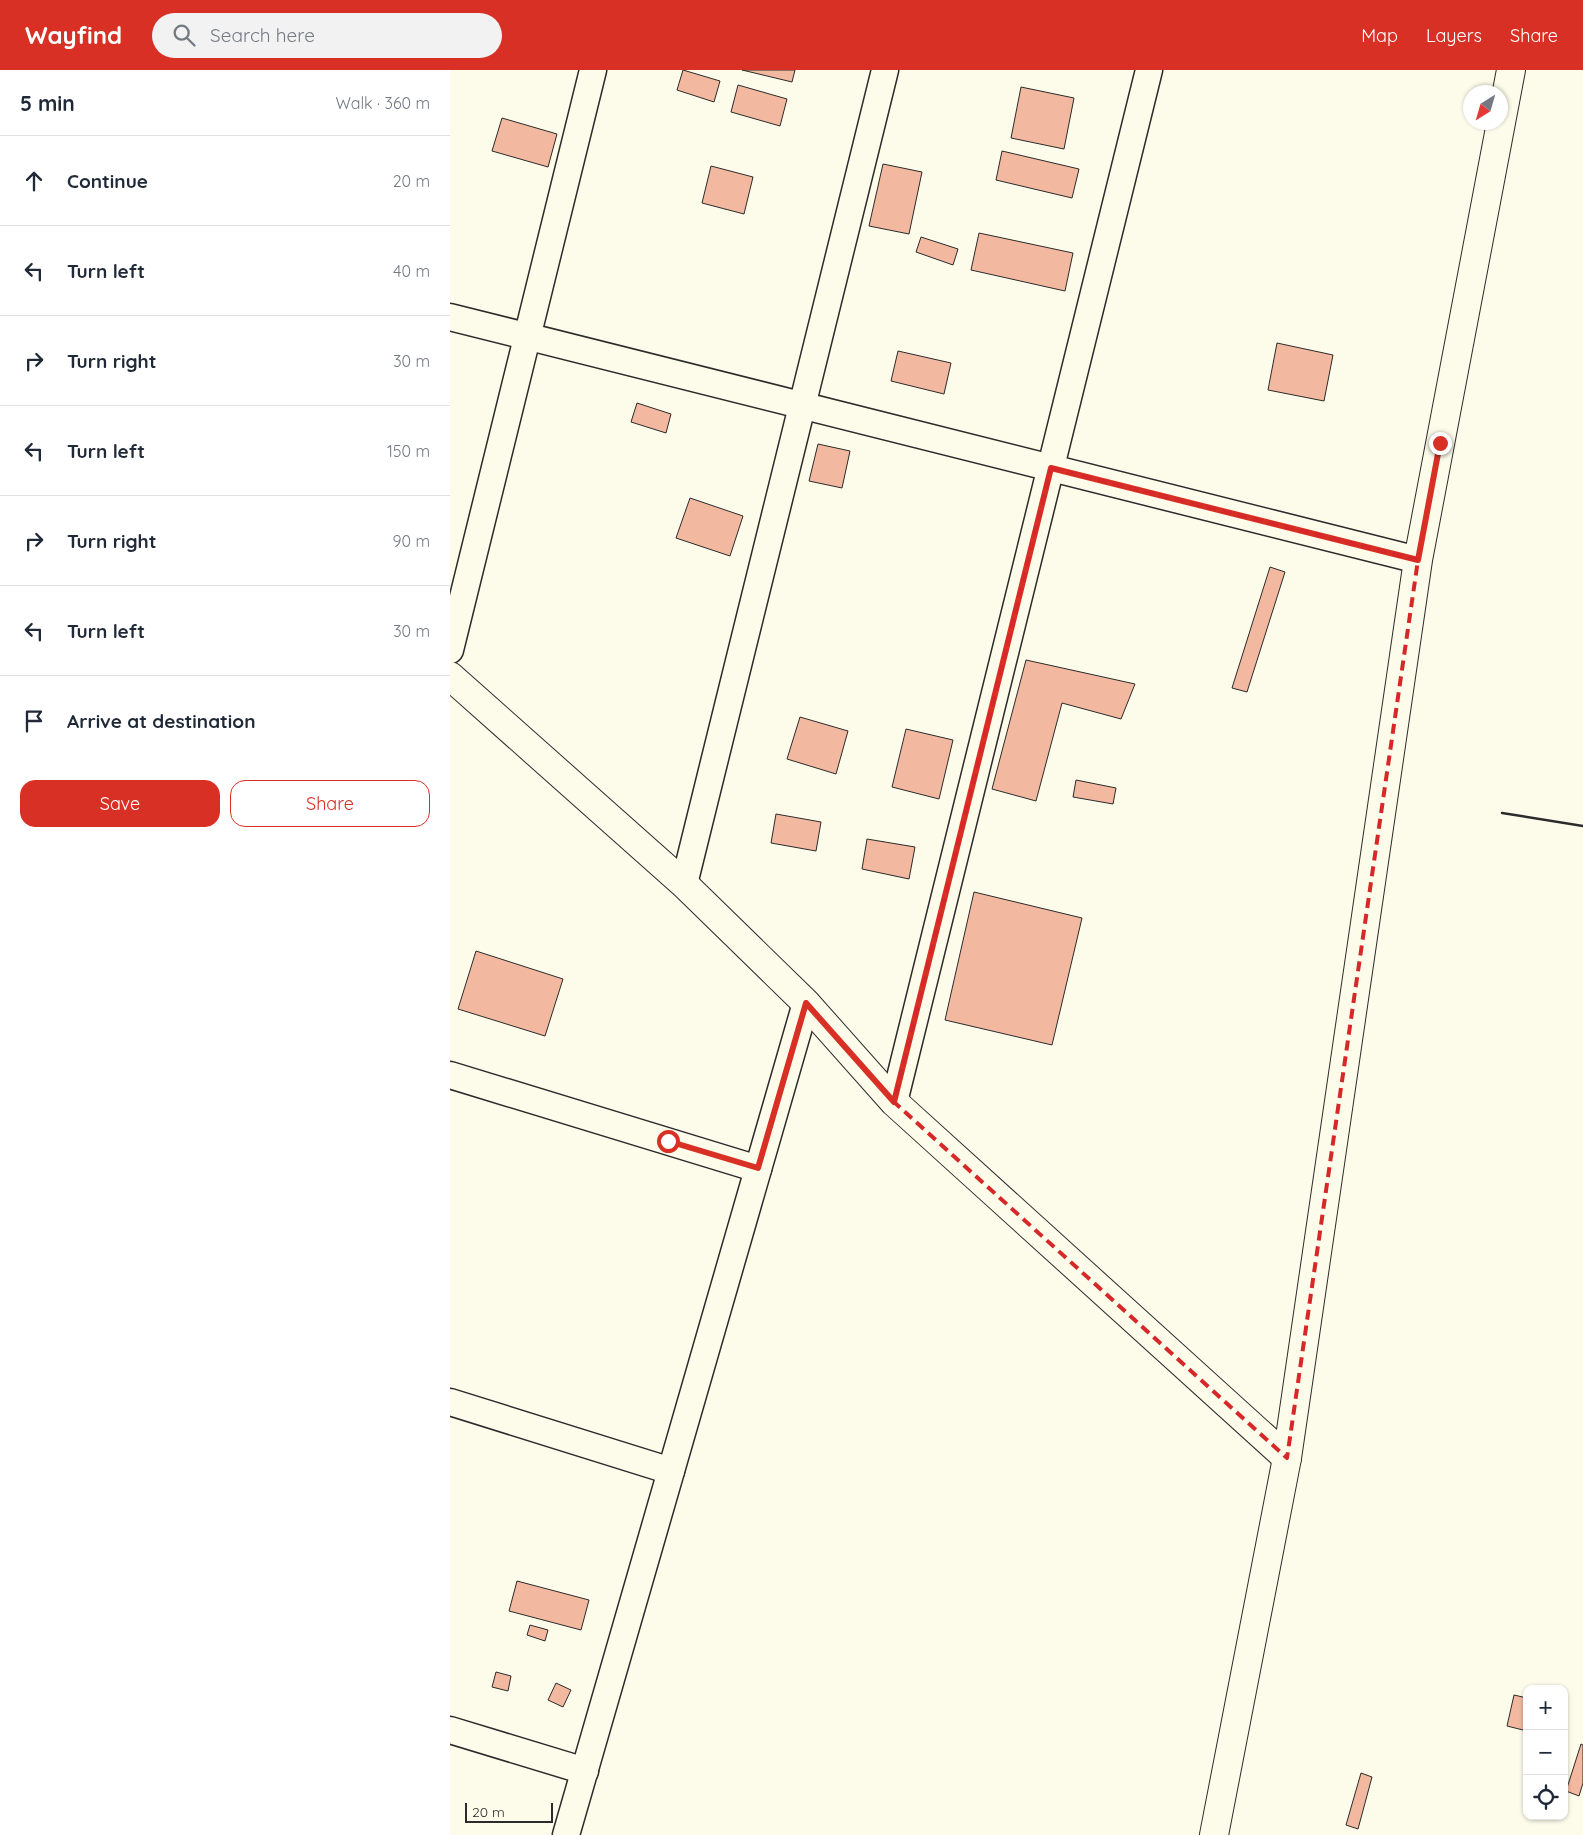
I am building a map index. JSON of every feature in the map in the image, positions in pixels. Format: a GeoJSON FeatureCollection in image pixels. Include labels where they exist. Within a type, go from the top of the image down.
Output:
{"type":"FeatureCollection","features":[{"type":"Feature","properties":{"kind":"main road"},"geometry":{"type":"LineString","coordinates":[[1214,1835],[1286,1458],[1418,560],[1511,70]]}},
{"type":"Feature","properties":{"kind":"main road"},"geometry":{"type":"LineString","coordinates":[[450,676],[684,884],[806,1003],[894,1102],[1286,1458]]}},
{"type":"Feature","properties":{"kind":"street"},"geometry":{"type":"LineString","coordinates":[[450,650],[593,70]]}},
{"type":"Feature","properties":{"kind":"street"},"geometry":{"type":"LineString","coordinates":[[684,884],[885,70]]}},
{"type":"Feature","properties":{"kind":"street"},"geometry":{"type":"LineString","coordinates":[[894,1102],[1149,70]]}},
{"type":"Feature","properties":{"kind":"street"},"geometry":{"type":"LineString","coordinates":[[450,316],[1418,560]]}},
{"type":"Feature","properties":{"kind":"street"},"geometry":{"type":"LineString","coordinates":[[566,1835],[806,1003]]}},
{"type":"Feature","properties":{"kind":"street"},"geometry":{"type":"LineString","coordinates":[[450,1075],[758,1168]]}},
{"type":"Feature","properties":{"kind":"street"},"geometry":{"type":"LineString","coordinates":[[450,1402],[671,1471]]}},
{"type":"Feature","properties":{"kind":"street"},"geometry":{"type":"LineString","coordinates":[[450,1730],[585,1771]]}},
{"type":"Feature","properties":{"kind":"highlighted area"},"geometry":{"type":"Polygon","coordinates":[[[1051,468],[1418,560],[1287,1458],[894,1102],[1051,468]]]}},
{"type":"Feature","properties":{"kind":"building"},"geometry":{"type":"Polygon","coordinates":[[[683,70],[720,81],[714,102],[677,90],[683,70]]]}},
{"type":"Feature","properties":{"kind":"building"},"geometry":{"type":"Polygon","coordinates":[[[742,70],[795,70],[792,82],[742,70]]]}},
{"type":"Feature","properties":{"kind":"building"},"geometry":{"type":"Polygon","coordinates":[[[738,85],[787,99],[780,126],[731,112],[738,85]]]}},
{"type":"Feature","properties":{"kind":"building"},"geometry":{"type":"Polygon","coordinates":[[[1021,87],[1074,98],[1064,149],[1011,138],[1021,87]]]}},
{"type":"Feature","properties":{"kind":"building"},"geometry":{"type":"Polygon","coordinates":[[[502,118],[557,134],[548,167],[492,151],[502,118]]]}},
{"type":"Feature","properties":{"kind":"building"},"geometry":{"type":"Polygon","coordinates":[[[1002,151],[1079,169],[1072,198],[996,180],[1002,151]]]}},
{"type":"Feature","properties":{"kind":"building"},"geometry":{"type":"Polygon","coordinates":[[[883,164],[922,172],[909,234],[869,226],[883,164]]]}},
{"type":"Feature","properties":{"kind":"building"},"geometry":{"type":"Polygon","coordinates":[[[711,166],[753,177],[744,214],[702,203],[711,166]]]}},
{"type":"Feature","properties":{"kind":"building"},"geometry":{"type":"Polygon","coordinates":[[[979,233],[1073,253],[1065,291],[971,270],[979,233]]]}},
{"type":"Feature","properties":{"kind":"building"},"geometry":{"type":"Polygon","coordinates":[[[921,237],[958,249],[953,265],[916,252],[921,237]]]}},
{"type":"Feature","properties":{"kind":"building"},"geometry":{"type":"Polygon","coordinates":[[[1277,343],[1333,355],[1324,401],[1268,390],[1277,343]]]}},
{"type":"Feature","properties":{"kind":"building"},"geometry":{"type":"Polygon","coordinates":[[[898,351],[951,363],[944,394],[891,381],[898,351]]]}},
{"type":"Feature","properties":{"kind":"building"},"geometry":{"type":"Polygon","coordinates":[[[637,403],[671,414],[666,433],[631,422],[637,403]]]}},
{"type":"Feature","properties":{"kind":"building"},"geometry":{"type":"Polygon","coordinates":[[[818,444],[850,451],[842,488],[809,481],[818,444]]]}},
{"type":"Feature","properties":{"kind":"building"},"geometry":{"type":"Polygon","coordinates":[[[690,498],[743,516],[730,556],[676,538],[690,498]]]}},
{"type":"Feature","properties":{"kind":"building"},"geometry":{"type":"Polygon","coordinates":[[[1270,567],[1285,572],[1247,692],[1232,688],[1270,567]]]}},
{"type":"Feature","properties":{"kind":"building"},"geometry":{"type":"Polygon","coordinates":[[[1026,660],[1135,684],[1121,719],[1062,703],[1036,801],[992,789],[1026,660]]]}},
{"type":"Feature","properties":{"kind":"building"},"geometry":{"type":"Polygon","coordinates":[[[800,717],[848,731],[836,774],[787,759],[800,717]]]}},
{"type":"Feature","properties":{"kind":"building"},"geometry":{"type":"Polygon","coordinates":[[[906,729],[953,740],[939,799],[892,787],[906,729]]]}},
{"type":"Feature","properties":{"kind":"building"},"geometry":{"type":"Polygon","coordinates":[[[1076,780],[1116,788],[1113,804],[1073,797],[1076,780]]]}},
{"type":"Feature","properties":{"kind":"building"},"geometry":{"type":"Polygon","coordinates":[[[776,814],[821,822],[816,851],[771,843],[776,814]]]}},
{"type":"Feature","properties":{"kind":"building"},"geometry":{"type":"Polygon","coordinates":[[[867,839],[915,847],[909,879],[862,869],[867,839]]]}},
{"type":"Feature","properties":{"kind":"building"},"geometry":{"type":"Polygon","coordinates":[[[974,892],[1082,918],[1052,1045],[945,1020],[974,892]]]}},
{"type":"Feature","properties":{"kind":"building"},"geometry":{"type":"Polygon","coordinates":[[[476,951],[563,979],[545,1036],[458,1009],[476,951]]]}},
{"type":"Feature","properties":{"kind":"building"},"geometry":{"type":"Polygon","coordinates":[[[517,1581],[589,1600],[581,1630],[509,1611],[517,1581]]]}},
{"type":"Feature","properties":{"kind":"building"},"geometry":{"type":"Polygon","coordinates":[[[530,1625],[548,1630],[545,1641],[527,1635],[530,1625]]]}},
{"type":"Feature","properties":{"kind":"building"},"geometry":{"type":"Polygon","coordinates":[[[496,1672],[511,1676],[508,1691],[492,1687],[496,1672]]]}},
{"type":"Feature","properties":{"kind":"building"},"geometry":{"type":"Polygon","coordinates":[[[556,1683],[571,1690],[563,1707],[548,1700],[556,1683]]]}},
{"type":"Feature","properties":{"kind":"building"},"geometry":{"type":"Polygon","coordinates":[[[1514,1695],[1523,1697],[1523,1730],[1507,1726],[1514,1695]]]}},
{"type":"Feature","properties":{"kind":"building"},"geometry":{"type":"Polygon","coordinates":[[[1581,1744],[1583,1745],[1583,1783],[1579,1796],[1568,1792],[1568,1785],[1581,1744]]]}},
{"type":"Feature","properties":{"kind":"building"},"geometry":{"type":"Polygon","coordinates":[[[1361,1773],[1372,1777],[1358,1829],[1346,1825],[1361,1773]]]}},
{"type":"Feature","properties":{"kind":"wall"},"geometry":{"type":"LineString","coordinates":[[1502,813],[1583,826]]}},
{"type":"Feature","properties":{"kind":"route"},"geometry":{"type":"LineString","coordinates":[[668,1141],[758,1168],[806,1003],[894,1102],[1051,468],[1418,560],[1440,443]]}}]}
